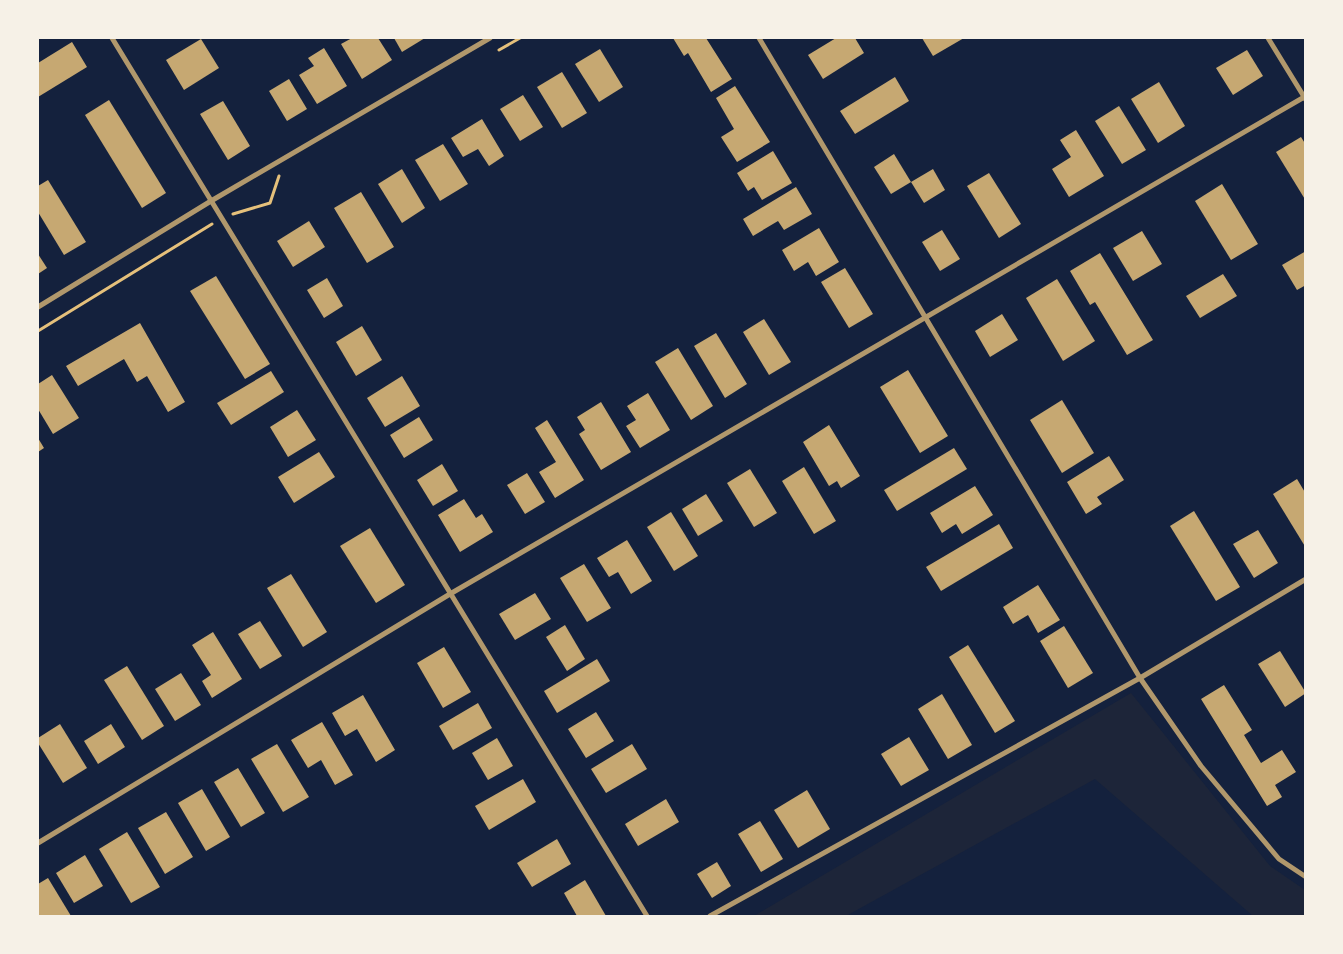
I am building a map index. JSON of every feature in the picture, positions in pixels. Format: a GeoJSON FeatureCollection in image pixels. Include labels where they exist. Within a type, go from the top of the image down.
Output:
{"type":"FeatureCollection","features":[{"type":"Feature","properties":{"kind":"street"},"geometry":{"type":"LineString","coordinates":[[112,38],[647,916]]}},
{"type":"Feature","properties":{"kind":"street"},"geometry":{"type":"LineString","coordinates":[[38,307],[211,201],[490,38]]}},
{"type":"Feature","properties":{"kind":"street"},"geometry":{"type":"LineString","coordinates":[[759,38],[1140,678],[1200,766],[1279,859],[1306,876]]}},
{"type":"Feature","properties":{"kind":"street"},"geometry":{"type":"LineString","coordinates":[[38,843],[450,594],[1305,98],[1268,38]]}},
{"type":"Feature","properties":{"kind":"street"},"geometry":{"type":"LineString","coordinates":[[710,916],[1140,678],[1306,579]]}},
{"type":"Feature","properties":{"kind":"path"},"geometry":{"type":"LineString","coordinates":[[494,52],[520,38]]}},
{"type":"Feature","properties":{"kind":"path"},"geometry":{"type":"LineString","coordinates":[[38,331],[221,218],[270,202],[280,175],[286,172]]}},
{"type":"Feature","properties":{"kind":"shaded area"},"geometry":{"type":"Polygon","coordinates":[[[1131,693],[1270,866],[1305,890],[1305,916],[1253,916],[1095,779],[846,916],[754,916],[1131,693]]]}},
{"type":"Feature","properties":{"kind":"building"},"geometry":{"type":"Polygon","coordinates":[[[352,38],[378,38],[392,60],[362,79],[341,44],[352,38]]]}},
{"type":"Feature","properties":{"kind":"building"},"geometry":{"type":"Polygon","coordinates":[[[394,38],[425,38],[402,52],[394,38]]]}},
{"type":"Feature","properties":{"kind":"building"},"geometry":{"type":"Polygon","coordinates":[[[673,38],[706,38],[732,79],[711,92],[688,53],[684,56],[673,38]]]}},
{"type":"Feature","properties":{"kind":"building"},"geometry":{"type":"Polygon","coordinates":[[[836,38],[855,38],[864,53],[823,79],[808,55],[836,38]]]}},
{"type":"Feature","properties":{"kind":"building"},"geometry":{"type":"Polygon","coordinates":[[[922,38],[964,38],[933,56],[922,38]]]}},
{"type":"Feature","properties":{"kind":"building"},"geometry":{"type":"Polygon","coordinates":[[[201,39],[219,68],[184,90],[166,60],[201,39]]]}},
{"type":"Feature","properties":{"kind":"building"},"geometry":{"type":"Polygon","coordinates":[[[72,42],[87,67],[38,97],[38,63],[72,42]]]}},
{"type":"Feature","properties":{"kind":"building"},"geometry":{"type":"Polygon","coordinates":[[[324,48],[347,86],[317,104],[299,75],[314,66],[308,58],[324,48]]]}},
{"type":"Feature","properties":{"kind":"building"},"geometry":{"type":"Polygon","coordinates":[[[600,49],[623,87],[599,102],[575,64],[600,49]]]}},
{"type":"Feature","properties":{"kind":"building"},"geometry":{"type":"Polygon","coordinates":[[[1247,50],[1263,76],[1233,95],[1216,68],[1247,50]]]}},
{"type":"Feature","properties":{"kind":"building"},"geometry":{"type":"Polygon","coordinates":[[[562,72],[587,113],[562,128],[537,87],[562,72]]]}},
{"type":"Feature","properties":{"kind":"building"},"geometry":{"type":"Polygon","coordinates":[[[895,77],[909,101],[855,134],[840,111],[895,77]]]}},
{"type":"Feature","properties":{"kind":"building"},"geometry":{"type":"Polygon","coordinates":[[[289,79],[307,109],[287,121],[269,91],[289,79]]]}},
{"type":"Feature","properties":{"kind":"building"},"geometry":{"type":"Polygon","coordinates":[[[1159,82],[1185,126],[1158,143],[1131,99],[1159,82]]]}},
{"type":"Feature","properties":{"kind":"building"},"geometry":{"type":"Polygon","coordinates":[[[735,86],[770,142],[737,162],[721,137],[734,129],[716,98],[735,86]]]}},
{"type":"Feature","properties":{"kind":"building"},"geometry":{"type":"Polygon","coordinates":[[[523,95],[543,127],[520,141],[500,109],[523,95]]]}},
{"type":"Feature","properties":{"kind":"building"},"geometry":{"type":"Polygon","coordinates":[[[109,100],[166,193],[142,208],[85,115],[109,100]]]}},
{"type":"Feature","properties":{"kind":"building"},"geometry":{"type":"Polygon","coordinates":[[[223,101],[250,146],[228,160],[200,114],[223,101]]]}},
{"type":"Feature","properties":{"kind":"building"},"geometry":{"type":"Polygon","coordinates":[[[1119,106],[1146,150],[1122,164],[1095,121],[1119,106]]]}},
{"type":"Feature","properties":{"kind":"building"},"geometry":{"type":"Polygon","coordinates":[[[482,119],[504,156],[489,166],[478,149],[463,157],[451,138],[482,119]]]}},
{"type":"Feature","properties":{"kind":"building"},"geometry":{"type":"Polygon","coordinates":[[[1076,130],[1104,176],[1069,197],[1052,169],[1071,157],[1060,140],[1076,130]]]}},
{"type":"Feature","properties":{"kind":"building"},"geometry":{"type":"Polygon","coordinates":[[[1301,137],[1306,145],[1306,201],[1276,152],[1301,137]]]}},
{"type":"Feature","properties":{"kind":"building"},"geometry":{"type":"Polygon","coordinates":[[[443,144],[468,184],[440,201],[415,160],[443,144]]]}},
{"type":"Feature","properties":{"kind":"building"},"geometry":{"type":"Polygon","coordinates":[[[773,151],[792,183],[762,200],[754,187],[748,191],[737,173],[773,151]]]}},
{"type":"Feature","properties":{"kind":"building"},"geometry":{"type":"Polygon","coordinates":[[[894,154],[911,182],[891,194],[874,167],[894,154]]]}},
{"type":"Feature","properties":{"kind":"building"},"geometry":{"type":"Polygon","coordinates":[[[402,169],[425,208],[402,223],[378,184],[402,169]]]}},
{"type":"Feature","properties":{"kind":"building"},"geometry":{"type":"Polygon","coordinates":[[[933,169],[945,190],[924,203],[911,182],[933,169]]]}},
{"type":"Feature","properties":{"kind":"building"},"geometry":{"type":"Polygon","coordinates":[[[989,173],[1021,224],[999,238],[967,186],[989,173]]]}},
{"type":"Feature","properties":{"kind":"building"},"geometry":{"type":"Polygon","coordinates":[[[48,180],[86,242],[64,255],[38,212],[38,186],[48,180]]]}},
{"type":"Feature","properties":{"kind":"building"},"geometry":{"type":"Polygon","coordinates":[[[1222,184],[1258,244],[1231,260],[1195,201],[1222,184]]]}},
{"type":"Feature","properties":{"kind":"building"},"geometry":{"type":"Polygon","coordinates":[[[796,187],[812,214],[784,230],[778,221],[753,236],[743,219],[796,187]]]}},
{"type":"Feature","properties":{"kind":"building"},"geometry":{"type":"Polygon","coordinates":[[[361,192],[394,247],[367,263],[334,208],[361,192]]]}},
{"type":"Feature","properties":{"kind":"building"},"geometry":{"type":"Polygon","coordinates":[[[309,221],[325,247],[293,267],[277,241],[309,221]]]}},
{"type":"Feature","properties":{"kind":"building"},"geometry":{"type":"Polygon","coordinates":[[[819,228],[839,262],[816,276],[808,262],[794,271],[782,250],[819,228]]]}},
{"type":"Feature","properties":{"kind":"building"},"geometry":{"type":"Polygon","coordinates":[[[942,230],[960,259],[940,271],[922,242],[942,230]]]}},
{"type":"Feature","properties":{"kind":"building"},"geometry":{"type":"Polygon","coordinates":[[[1142,231],[1162,264],[1133,281],[1113,248],[1142,231]]]}},
{"type":"Feature","properties":{"kind":"building"},"geometry":{"type":"Polygon","coordinates":[[[1306,251],[1306,285],[1297,290],[1282,265],[1306,251]]]}},
{"type":"Feature","properties":{"kind":"building"},"geometry":{"type":"Polygon","coordinates":[[[1100,253],[1153,340],[1127,355],[1095,302],[1090,305],[1070,271],[1100,253]]]}},
{"type":"Feature","properties":{"kind":"building"},"geometry":{"type":"Polygon","coordinates":[[[38,254],[47,268],[38,274],[38,254]]]}},
{"type":"Feature","properties":{"kind":"building"},"geometry":{"type":"Polygon","coordinates":[[[845,268],[873,314],[849,328],[821,282],[845,268]]]}},
{"type":"Feature","properties":{"kind":"building"},"geometry":{"type":"Polygon","coordinates":[[[1223,274],[1237,296],[1200,318],[1186,296],[1223,274]]]}},
{"type":"Feature","properties":{"kind":"building"},"geometry":{"type":"Polygon","coordinates":[[[216,276],[270,364],[245,379],[190,291],[216,276]]]}},
{"type":"Feature","properties":{"kind":"building"},"geometry":{"type":"Polygon","coordinates":[[[327,278],[343,306],[324,318],[307,290],[327,278]]]}},
{"type":"Feature","properties":{"kind":"building"},"geometry":{"type":"Polygon","coordinates":[[[1057,279],[1095,341],[1063,361],[1026,298],[1057,279]]]}},
{"type":"Feature","properties":{"kind":"building"},"geometry":{"type":"Polygon","coordinates":[[[1002,314],[1018,340],[990,357],[975,331],[1002,314]]]}},
{"type":"Feature","properties":{"kind":"building"},"geometry":{"type":"Polygon","coordinates":[[[764,319],[791,362],[769,375],[743,332],[764,319]]]}},
{"type":"Feature","properties":{"kind":"building"},"geometry":{"type":"Polygon","coordinates":[[[140,323],[185,402],[168,412],[147,376],[137,382],[124,359],[78,386],[66,366],[140,323]]]}},
{"type":"Feature","properties":{"kind":"building"},"geometry":{"type":"Polygon","coordinates":[[[362,326],[382,360],[356,376],[336,342],[362,326]]]}},
{"type":"Feature","properties":{"kind":"building"},"geometry":{"type":"Polygon","coordinates":[[[716,333],[747,384],[725,398],[694,346],[716,333]]]}},
{"type":"Feature","properties":{"kind":"building"},"geometry":{"type":"Polygon","coordinates":[[[678,348],[713,406],[691,420],[655,362],[678,348]]]}},
{"type":"Feature","properties":{"kind":"building"},"geometry":{"type":"Polygon","coordinates":[[[908,370],[948,436],[920,453],[880,387],[908,370]]]}},
{"type":"Feature","properties":{"kind":"building"},"geometry":{"type":"Polygon","coordinates":[[[271,371],[284,392],[231,425],[217,403],[271,371]]]}},
{"type":"Feature","properties":{"kind":"building"},"geometry":{"type":"Polygon","coordinates":[[[52,375],[79,418],[53,434],[38,409],[38,384],[52,375]]]}},
{"type":"Feature","properties":{"kind":"building"},"geometry":{"type":"Polygon","coordinates":[[[402,376],[420,406],[385,427],[367,398],[402,376]]]}},
{"type":"Feature","properties":{"kind":"building"},"geometry":{"type":"Polygon","coordinates":[[[648,393],[670,430],[640,448],[626,426],[636,420],[627,406],[648,393]]]}},
{"type":"Feature","properties":{"kind":"building"},"geometry":{"type":"Polygon","coordinates":[[[1062,400],[1094,453],[1062,473],[1030,420],[1062,400]]]}},
{"type":"Feature","properties":{"kind":"building"},"geometry":{"type":"Polygon","coordinates":[[[601,402],[631,452],[601,470],[579,434],[585,430],[577,417],[601,402]]]}},
{"type":"Feature","properties":{"kind":"building"},"geometry":{"type":"Polygon","coordinates":[[[297,410],[316,440],[288,457],[270,427],[297,410]]]}},
{"type":"Feature","properties":{"kind":"building"},"geometry":{"type":"Polygon","coordinates":[[[419,417],[433,440],[404,458],[390,435],[419,417]]]}},
{"type":"Feature","properties":{"kind":"building"},"geometry":{"type":"Polygon","coordinates":[[[547,420],[584,480],[555,498],[539,472],[556,462],[535,428],[547,420]]]}},
{"type":"Feature","properties":{"kind":"building"},"geometry":{"type":"Polygon","coordinates":[[[829,425],[860,476],[841,488],[837,481],[829,486],[803,442],[829,425]]]}},
{"type":"Feature","properties":{"kind":"building"},"geometry":{"type":"Polygon","coordinates":[[[38,438],[44,448],[38,452],[38,438]]]}},
{"type":"Feature","properties":{"kind":"building"},"geometry":{"type":"Polygon","coordinates":[[[954,448],[967,469],[897,511],[884,490],[954,448]]]}},
{"type":"Feature","properties":{"kind":"building"},"geometry":{"type":"Polygon","coordinates":[[[319,452],[335,477],[294,503],[278,477],[319,452]]]}},
{"type":"Feature","properties":{"kind":"building"},"geometry":{"type":"Polygon","coordinates":[[[1109,456],[1124,480],[1097,497],[1102,504],[1086,514],[1067,482],[1109,456]]]}},
{"type":"Feature","properties":{"kind":"building"},"geometry":{"type":"Polygon","coordinates":[[[442,464],[458,491],[433,506],[417,480],[442,464]]]}},
{"type":"Feature","properties":{"kind":"building"},"geometry":{"type":"Polygon","coordinates":[[[804,467],[836,521],[814,534],[782,481],[804,467]]]}},
{"type":"Feature","properties":{"kind":"building"},"geometry":{"type":"Polygon","coordinates":[[[750,469],[777,513],[754,527],[727,483],[750,469]]]}},
{"type":"Feature","properties":{"kind":"building"},"geometry":{"type":"Polygon","coordinates":[[[527,473],[545,502],[525,514],[507,485],[527,473]]]}},
{"type":"Feature","properties":{"kind":"building"},"geometry":{"type":"Polygon","coordinates":[[[1297,479],[1306,494],[1306,548],[1273,494],[1297,479]]]}},
{"type":"Feature","properties":{"kind":"building"},"geometry":{"type":"Polygon","coordinates":[[[975,486],[993,515],[962,534],[956,524],[942,533],[930,513],[975,486]]]}},
{"type":"Feature","properties":{"kind":"building"},"geometry":{"type":"Polygon","coordinates":[[[706,494],[723,521],[698,536],[682,509],[706,494]]]}},
{"type":"Feature","properties":{"kind":"building"},"geometry":{"type":"Polygon","coordinates":[[[464,499],[476,518],[482,514],[493,532],[460,552],[438,515],[464,499]]]}},
{"type":"Feature","properties":{"kind":"building"},"geometry":{"type":"Polygon","coordinates":[[[1194,511],[1240,587],[1216,601],[1170,526],[1194,511]]]}},
{"type":"Feature","properties":{"kind":"building"},"geometry":{"type":"Polygon","coordinates":[[[671,512],[698,556],[674,571],[647,527],[671,512]]]}},
{"type":"Feature","properties":{"kind":"building"},"geometry":{"type":"Polygon","coordinates":[[[999,524],[1013,548],[941,591],[926,567],[999,524]]]}},
{"type":"Feature","properties":{"kind":"building"},"geometry":{"type":"Polygon","coordinates":[[[370,528],[405,585],[376,603],[340,546],[370,528]]]}},
{"type":"Feature","properties":{"kind":"building"},"geometry":{"type":"Polygon","coordinates":[[[1258,530],[1278,563],[1254,578],[1233,544],[1258,530]]]}},
{"type":"Feature","properties":{"kind":"building"},"geometry":{"type":"Polygon","coordinates":[[[627,540],[652,581],[631,594],[618,572],[609,577],[597,558],[627,540]]]}},
{"type":"Feature","properties":{"kind":"building"},"geometry":{"type":"Polygon","coordinates":[[[584,564],[611,608],[587,622],[560,578],[584,564]]]}},
{"type":"Feature","properties":{"kind":"building"},"geometry":{"type":"Polygon","coordinates":[[[291,574],[327,632],[303,647],[267,588],[291,574]]]}},
{"type":"Feature","properties":{"kind":"building"},"geometry":{"type":"Polygon","coordinates":[[[1038,585],[1060,620],[1038,633],[1028,615],[1013,624],[1003,607],[1038,585]]]}},
{"type":"Feature","properties":{"kind":"building"},"geometry":{"type":"Polygon","coordinates":[[[535,593],[551,619],[515,640],[499,614],[535,593]]]}},
{"type":"Feature","properties":{"kind":"building"},"geometry":{"type":"Polygon","coordinates":[[[260,621],[282,656],[260,669],[238,634],[260,621]]]}},
{"type":"Feature","properties":{"kind":"building"},"geometry":{"type":"Polygon","coordinates":[[[565,625],[585,659],[567,671],[546,637],[565,625]]]}},
{"type":"Feature","properties":{"kind":"building"},"geometry":{"type":"Polygon","coordinates":[[[1064,626],[1093,673],[1068,688],[1040,641],[1064,626]]]}},
{"type":"Feature","properties":{"kind":"building"},"geometry":{"type":"Polygon","coordinates":[[[213,632],[242,679],[212,698],[202,681],[211,675],[192,645],[213,632]]]}},
{"type":"Feature","properties":{"kind":"building"},"geometry":{"type":"Polygon","coordinates":[[[968,645],[1015,721],[995,733],[949,657],[968,645]]]}},
{"type":"Feature","properties":{"kind":"building"},"geometry":{"type":"Polygon","coordinates":[[[444,647],[471,692],[443,708],[417,663],[444,647]]]}},
{"type":"Feature","properties":{"kind":"building"},"geometry":{"type":"Polygon","coordinates":[[[1280,651],[1306,693],[1285,707],[1258,664],[1280,651]]]}},
{"type":"Feature","properties":{"kind":"building"},"geometry":{"type":"Polygon","coordinates":[[[597,659],[610,681],[557,713],[544,691],[597,659]]]}},
{"type":"Feature","properties":{"kind":"building"},"geometry":{"type":"Polygon","coordinates":[[[127,666],[164,726],[142,740],[104,680],[127,666]]]}},
{"type":"Feature","properties":{"kind":"building"},"geometry":{"type":"Polygon","coordinates":[[[181,673],[201,705],[175,721],[155,689],[181,673]]]}},
{"type":"Feature","properties":{"kind":"building"},"geometry":{"type":"Polygon","coordinates":[[[1224,685],[1252,730],[1244,735],[1261,763],[1282,750],[1296,772],[1275,785],[1282,797],[1267,806],[1201,699],[1224,685]]]}},
{"type":"Feature","properties":{"kind":"building"},"geometry":{"type":"Polygon","coordinates":[[[942,694],[972,745],[948,759],[918,709],[942,694]]]}},
{"type":"Feature","properties":{"kind":"building"},"geometry":{"type":"Polygon","coordinates":[[[363,695],[395,750],[376,762],[357,729],[345,736],[332,713],[363,695]]]}},
{"type":"Feature","properties":{"kind":"building"},"geometry":{"type":"Polygon","coordinates":[[[478,703],[492,728],[453,750],[439,726],[478,703]]]}},
{"type":"Feature","properties":{"kind":"building"},"geometry":{"type":"Polygon","coordinates":[[[596,712],[614,741],[586,758],[568,729],[596,712]]]}},
{"type":"Feature","properties":{"kind":"building"},"geometry":{"type":"Polygon","coordinates":[[[322,722],[353,775],[335,785],[321,760],[308,768],[291,740],[322,722]]]}},
{"type":"Feature","properties":{"kind":"building"},"geometry":{"type":"Polygon","coordinates":[[[60,724],[87,768],[63,783],[38,743],[38,738],[60,724]]]}},
{"type":"Feature","properties":{"kind":"building"},"geometry":{"type":"Polygon","coordinates":[[[111,724],[125,747],[98,764],[84,741],[111,724]]]}},
{"type":"Feature","properties":{"kind":"building"},"geometry":{"type":"Polygon","coordinates":[[[909,737],[929,770],[901,786],[881,754],[909,737]]]}},
{"type":"Feature","properties":{"kind":"building"},"geometry":{"type":"Polygon","coordinates":[[[497,738],[513,766],[488,780],[472,753],[497,738]]]}},
{"type":"Feature","properties":{"kind":"building"},"geometry":{"type":"Polygon","coordinates":[[[277,744],[309,797],[283,812],[251,759],[277,744]]]}},
{"type":"Feature","properties":{"kind":"building"},"geometry":{"type":"Polygon","coordinates":[[[632,744],[647,769],[606,793],[591,769],[632,744]]]}},
{"type":"Feature","properties":{"kind":"building"},"geometry":{"type":"Polygon","coordinates":[[[238,768],[265,813],[241,827],[214,782],[238,768]]]}},
{"type":"Feature","properties":{"kind":"building"},"geometry":{"type":"Polygon","coordinates":[[[523,779],[536,802],[489,830],[475,806],[523,779]]]}},
{"type":"Feature","properties":{"kind":"building"},"geometry":{"type":"Polygon","coordinates":[[[202,789],[230,837],[206,851],[178,803],[202,789]]]}},
{"type":"Feature","properties":{"kind":"building"},"geometry":{"type":"Polygon","coordinates":[[[807,790],[830,829],[798,848],[774,810],[807,790]]]}},
{"type":"Feature","properties":{"kind":"building"},"geometry":{"type":"Polygon","coordinates":[[[666,799],[679,822],[638,846],[625,824],[666,799]]]}},
{"type":"Feature","properties":{"kind":"building"},"geometry":{"type":"Polygon","coordinates":[[[166,812],[193,857],[165,874],[138,828],[166,812]]]}},
{"type":"Feature","properties":{"kind":"building"},"geometry":{"type":"Polygon","coordinates":[[[760,821],[783,859],[761,872],[738,834],[760,821]]]}},
{"type":"Feature","properties":{"kind":"building"},"geometry":{"type":"Polygon","coordinates":[[[127,832],[160,887],[131,903],[99,849],[127,832]]]}},
{"type":"Feature","properties":{"kind":"building"},"geometry":{"type":"Polygon","coordinates":[[[557,839],[571,864],[532,887],[517,863],[557,839]]]}},
{"type":"Feature","properties":{"kind":"building"},"geometry":{"type":"Polygon","coordinates":[[[85,855],[103,886],[74,903],[56,873],[85,855]]]}},
{"type":"Feature","properties":{"kind":"building"},"geometry":{"type":"Polygon","coordinates":[[[717,862],[731,886],[712,898],[697,874],[717,862]]]}},
{"type":"Feature","properties":{"kind":"building"},"geometry":{"type":"Polygon","coordinates":[[[48,878],[71,916],[38,916],[38,884],[48,878]]]}},
{"type":"Feature","properties":{"kind":"building"},"geometry":{"type":"Polygon","coordinates":[[[585,880],[606,916],[577,916],[564,893],[585,880]]]}}]}
